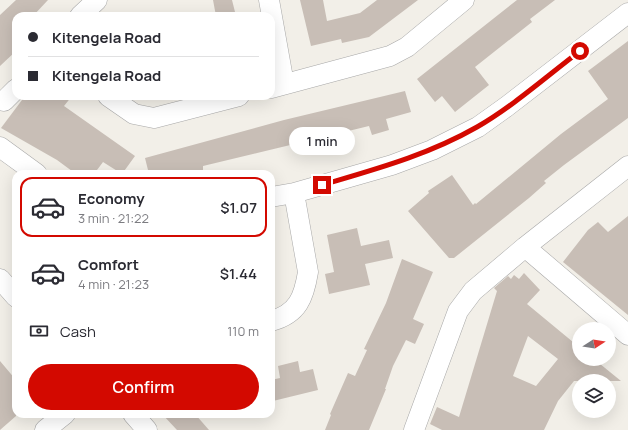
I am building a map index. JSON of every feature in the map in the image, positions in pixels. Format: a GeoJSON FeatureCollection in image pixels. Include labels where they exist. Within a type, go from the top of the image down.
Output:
{"type":"FeatureCollection","features":[{"type":"Feature","properties":{"kind":"street"},"geometry":{"type":"LineString","coordinates":[[84,12],[97,0]]}},
{"type":"Feature","properties":{"kind":"street"},"geometry":{"type":"LineString","coordinates":[[269,0],[270,12]]}},
{"type":"Feature","properties":{"kind":"street"},"geometry":{"type":"LineString","coordinates":[[275,57],[278,86],[390,56],[407,47],[464,0]]}},
{"type":"Feature","properties":{"kind":"street"},"geometry":{"type":"LineString","coordinates":[[275,196],[294,193],[392,165],[432,150],[478,127],[537,84],[628,13]]}},
{"type":"Feature","properties":{"kind":"street"},"geometry":{"type":"LineString","coordinates":[[114,100],[134,114],[154,118],[223,100]]}},
{"type":"Feature","properties":{"kind":"street"},"geometry":{"type":"LineString","coordinates":[[0,147],[32,170]]}},
{"type":"Feature","properties":{"kind":"street"},"geometry":{"type":"LineString","coordinates":[[414,430],[458,311],[473,291],[628,166]]}},
{"type":"Feature","properties":{"kind":"street"},"geometry":{"type":"LineString","coordinates":[[275,320],[296,308],[303,294],[308,272],[294,193]]}},
{"type":"Feature","properties":{"kind":"street"},"geometry":{"type":"LineString","coordinates":[[526,247],[628,335]]}},
{"type":"Feature","properties":{"kind":"street"},"geometry":{"type":"LineString","coordinates":[[0,278],[12,292]]}},
{"type":"Feature","properties":{"kind":"street"},"geometry":{"type":"LineString","coordinates":[[46,430],[60,418]]}},
{"type":"Feature","properties":{"kind":"street"},"geometry":{"type":"LineString","coordinates":[[136,418],[147,430]]}},
{"type":"Feature","properties":{"kind":"building"},"geometry":{"type":"Polygon","coordinates":[[[16,0],[48,0],[37,12],[12,12],[12,55],[0,66],[0,15],[16,0]]]}},
{"type":"Feature","properties":{"kind":"building"},"geometry":{"type":"Polygon","coordinates":[[[213,0],[232,0],[235,12],[215,12],[213,0]]]}},
{"type":"Feature","properties":{"kind":"building"},"geometry":{"type":"Polygon","coordinates":[[[300,0],[323,0],[327,21],[360,13],[377,0],[418,0],[369,37],[342,43],[341,39],[311,46],[300,0]]]}},
{"type":"Feature","properties":{"kind":"building"},"geometry":{"type":"Polygon","coordinates":[[[517,0],[555,0],[530,19],[532,22],[475,67],[489,85],[455,112],[442,96],[435,102],[417,79],[517,0]]]}},
{"type":"Feature","properties":{"kind":"building"},"geometry":{"type":"Polygon","coordinates":[[[628,41],[628,118],[544,181],[546,183],[529,198],[454,258],[449,258],[408,211],[429,193],[428,191],[452,175],[473,205],[475,203],[476,204],[561,134],[608,99],[588,71],[628,41]]]}},
{"type":"Feature","properties":{"kind":"building"},"geometry":{"type":"Polygon","coordinates":[[[405,91],[411,112],[386,119],[389,130],[372,135],[369,126],[203,166],[203,170],[148,170],[145,158],[284,120],[405,91]]]}},
{"type":"Feature","properties":{"kind":"building"},"geometry":{"type":"Polygon","coordinates":[[[22,100],[69,100],[64,106],[135,156],[125,170],[116,170],[103,162],[97,170],[71,170],[57,160],[1,128],[22,100]]]}},
{"type":"Feature","properties":{"kind":"building"},"geometry":{"type":"Polygon","coordinates":[[[628,216],[628,315],[563,262],[588,230],[598,222],[608,232],[628,216]]]}},
{"type":"Feature","properties":{"kind":"building"},"geometry":{"type":"Polygon","coordinates":[[[357,228],[361,246],[389,240],[393,258],[365,264],[370,285],[329,294],[325,274],[334,272],[327,235],[357,228]]]}},
{"type":"Feature","properties":{"kind":"building"},"geometry":{"type":"Polygon","coordinates":[[[402,259],[433,272],[413,319],[424,324],[415,344],[406,340],[393,366],[386,389],[369,430],[325,430],[331,415],[330,414],[348,373],[355,376],[367,350],[364,349],[386,303],[402,259]]]}},
{"type":"Feature","properties":{"kind":"building"},"geometry":{"type":"Polygon","coordinates":[[[524,273],[540,290],[527,304],[572,341],[572,366],[603,366],[612,374],[572,374],[572,384],[558,401],[544,430],[442,430],[430,424],[437,407],[459,417],[497,291],[494,288],[508,276],[511,279],[514,275],[519,279],[524,273]],[[528,336],[513,376],[536,386],[558,359],[528,336]]]}},
{"type":"Feature","properties":{"kind":"building"},"geometry":{"type":"Polygon","coordinates":[[[0,361],[12,375],[12,418],[14,418],[0,430],[0,361]]]}},
{"type":"Feature","properties":{"kind":"building"},"geometry":{"type":"Polygon","coordinates":[[[298,361],[300,372],[313,369],[318,390],[275,401],[275,379],[280,378],[278,366],[298,361]]]}},
{"type":"Feature","properties":{"kind":"building"},"geometry":{"type":"Polygon","coordinates":[[[616,377],[621,381],[616,381],[616,377]]]}},
{"type":"Feature","properties":{"kind":"building"},"geometry":{"type":"Polygon","coordinates":[[[166,418],[198,418],[209,430],[177,430],[166,418]]]}},
{"type":"Feature","properties":{"kind":"route"},"geometry":{"type":"LineString","coordinates":[[322,185],[392,165],[432,150],[478,127],[580,51]]}}]}
